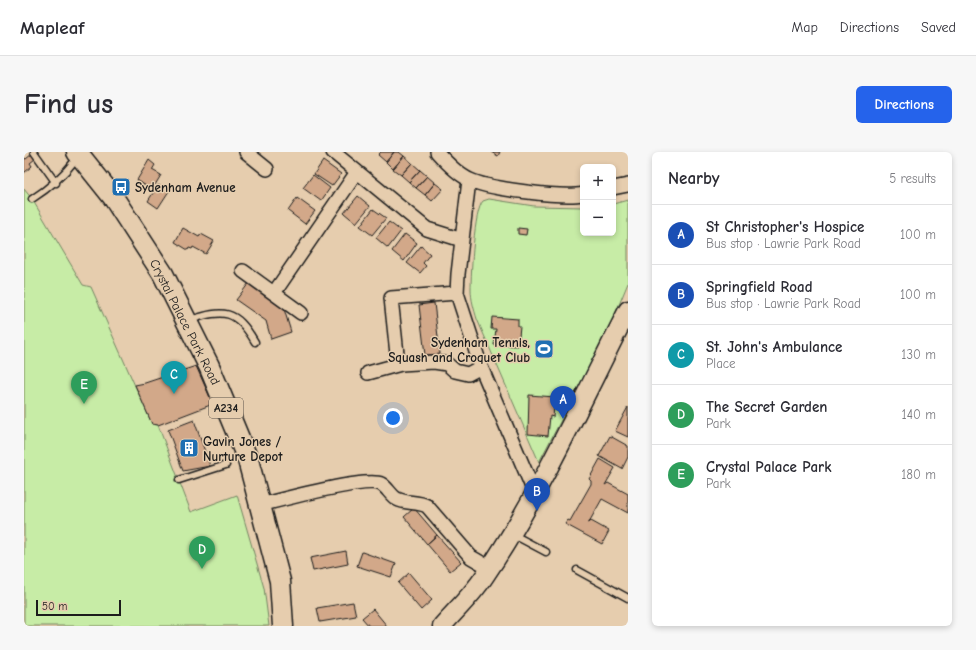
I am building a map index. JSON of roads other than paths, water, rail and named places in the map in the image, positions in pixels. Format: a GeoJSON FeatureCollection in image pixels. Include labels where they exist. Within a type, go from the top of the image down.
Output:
{"type":"FeatureCollection","features":[{"type":"Feature","properties":{"kind":"main road","name":"Crystal Palace Park Road"},"geometry":{"type":"LineString","coordinates":[[80,153],[113,197],[159,267],[209,366],[248,460],[280,581],[283,626]]}},
{"type":"Feature","properties":{"kind":"street"},"geometry":{"type":"LineString","coordinates":[[246,152],[267,169]]}},
{"type":"Feature","properties":{"kind":"street"},"geometry":{"type":"LineString","coordinates":[[333,152],[427,229],[462,240]]}},
{"type":"Feature","properties":{"kind":"street"},"geometry":{"type":"LineString","coordinates":[[437,152],[469,180],[494,187],[562,195],[580,194]]}},
{"type":"Feature","properties":{"kind":"street"},"geometry":{"type":"LineString","coordinates":[[274,294],[357,172]]}},
{"type":"Feature","properties":{"kind":"street"},"geometry":{"type":"LineString","coordinates":[[469,180],[457,292],[481,367],[535,494]]}},
{"type":"Feature","properties":{"kind":"street"},"geometry":{"type":"LineString","coordinates":[[616,187],[628,185]]}},
{"type":"Feature","properties":{"kind":"street"},"geometry":{"type":"LineString","coordinates":[[243,271],[301,312]]}},
{"type":"Feature","properties":{"kind":"street"},"geometry":{"type":"LineString","coordinates":[[397,354],[391,298],[457,292]]}},
{"type":"Feature","properties":{"kind":"street"},"geometry":{"type":"LineString","coordinates":[[442,626],[484,578],[535,494],[579,410],[628,310]]}},
{"type":"Feature","properties":{"kind":"street"},"geometry":{"type":"LineString","coordinates":[[368,373],[400,364],[418,362],[447,364],[455,371],[468,374],[481,367]]}},
{"type":"Feature","properties":{"kind":"street"},"geometry":{"type":"LineString","coordinates":[[260,505],[307,493],[368,482],[381,484],[397,499],[421,503],[427,506],[471,557],[490,568]]}},
{"type":"Feature","properties":{"kind":"lane"},"geometry":{"type":"LineString","coordinates":[[34,152],[56,182]]}},
{"type":"Feature","properties":{"kind":"lane"},"geometry":{"type":"LineString","coordinates":[[32,198],[66,174],[80,153]]}},
{"type":"Feature","properties":{"kind":"lane"},"geometry":{"type":"LineString","coordinates":[[186,321],[211,313],[228,313],[247,328],[255,342]]}},
{"type":"Feature","properties":{"kind":"lane"},"geometry":{"type":"LineString","coordinates":[[179,480],[226,465]]}},
{"type":"Feature","properties":{"kind":"lane"},"geometry":{"type":"LineString","coordinates":[[511,533],[546,552]]}},
{"type":"Feature","properties":{"kind":"lane"},"geometry":{"type":"LineString","coordinates":[[578,570],[628,598]]}},
{"type":"Feature","properties":{"kind":"place","name":"Sydenham Avenue"},"geometry":{"type":"Point","coordinates":[121,187]}},
{"type":"Feature","properties":{"kind":"place","name":"Sydenham Tennis, Squash and Croquet Club"},"geometry":{"type":"Point","coordinates":[544,349]}},
{"type":"Feature","properties":{"kind":"place","name":"St. John's Ambulance"},"geometry":{"type":"Point","coordinates":[174,394]}},
{"type":"Feature","properties":{"kind":"place","name":"Crystal Palace Park"},"geometry":{"type":"Point","coordinates":[84,404]}},
{"type":"Feature","properties":{"kind":"place","name":"St Christopher's Hospice"},"geometry":{"type":"Point","coordinates":[563,419]}},
{"type":"Feature","properties":{"kind":"place","name":"Gavin Jones / Nurture Depot"},"geometry":{"type":"Point","coordinates":[189,448]}},
{"type":"Feature","properties":{"kind":"place","name":"Springfield Road"},"geometry":{"type":"Point","coordinates":[537,511]}},
{"type":"Feature","properties":{"kind":"place","name":"The Secret Garden"},"geometry":{"type":"Point","coordinates":[202,569]}}]}
